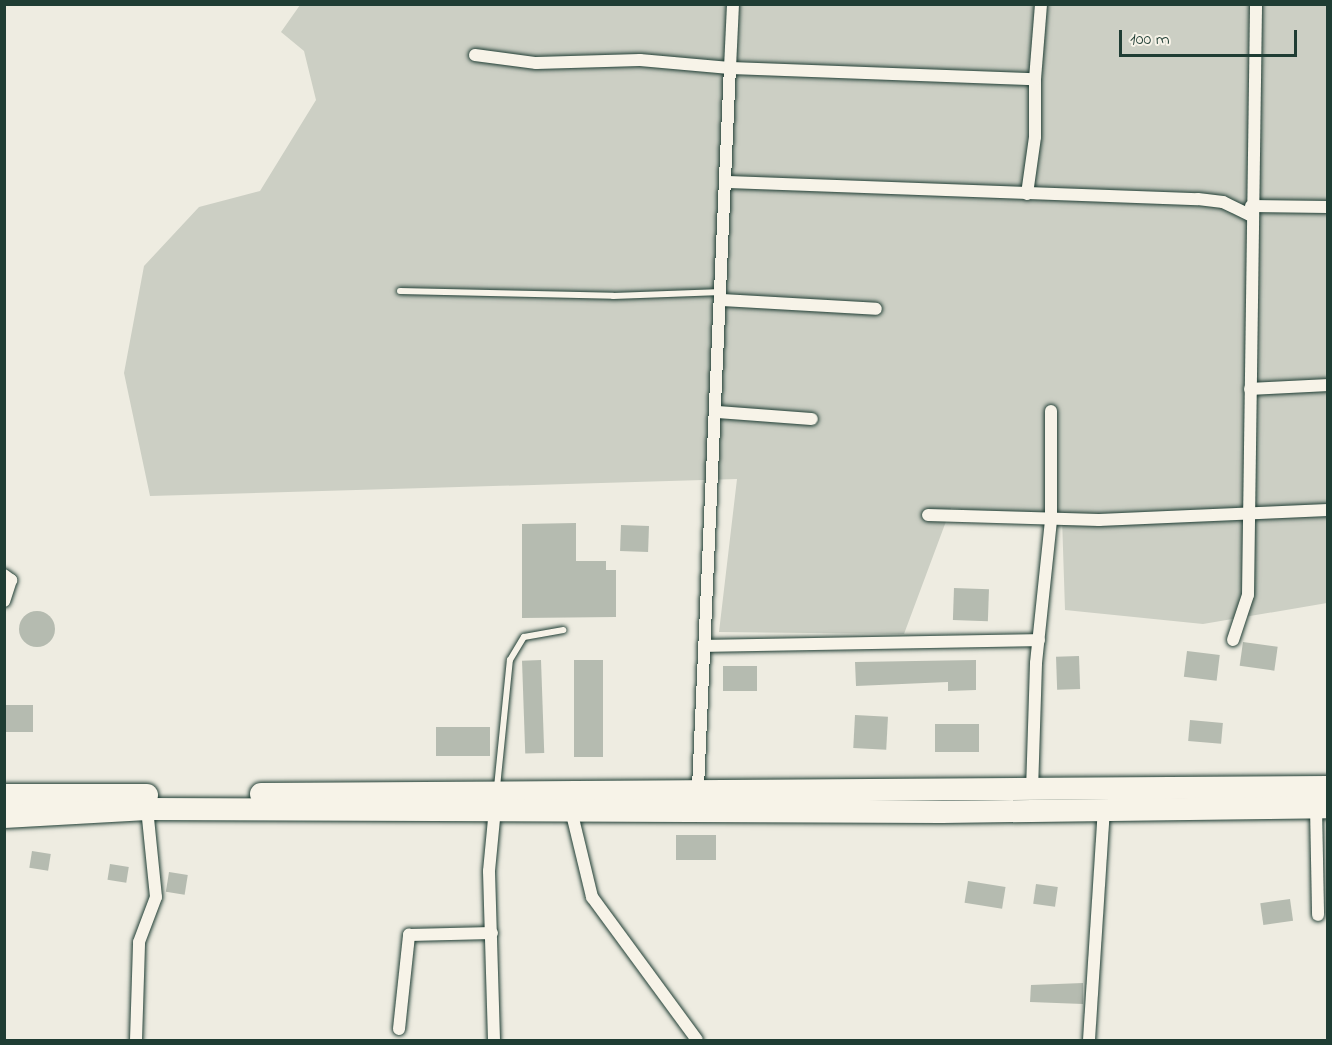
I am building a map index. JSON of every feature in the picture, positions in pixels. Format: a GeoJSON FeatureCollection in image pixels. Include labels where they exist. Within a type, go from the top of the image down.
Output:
{"type":"FeatureCollection","features":[{"type":"Feature","properties":{"kind":"highway"},"geometry":{"type":"LineString","coordinates":[[569,800],[698,788],[1032,791],[1328,787]]}},
{"type":"Feature","properties":{"kind":"highway"},"geometry":{"type":"LineString","coordinates":[[4,795],[569,800],[1104,811],[1322,807]]}},
{"type":"Feature","properties":{"kind":"highway"},"geometry":{"type":"LineString","coordinates":[[4,816],[147,809],[496,800]]}},
{"type":"Feature","properties":{"kind":"street"},"geometry":{"type":"LineString","coordinates":[[698,788],[723,296],[733,4]]}},
{"type":"Feature","properties":{"kind":"street"},"geometry":{"type":"LineString","coordinates":[[1027,194],[1035,137],[1035,80],[1041,4]]}},
{"type":"Feature","properties":{"kind":"street"},"geometry":{"type":"LineString","coordinates":[[1233,640],[1248,595],[1251,210],[1256,4]]}},
{"type":"Feature","properties":{"kind":"street"},"geometry":{"type":"LineString","coordinates":[[475,55],[536,63],[640,60],[730,68],[1035,80]]}},
{"type":"Feature","properties":{"kind":"street"},"geometry":{"type":"LineString","coordinates":[[728,182],[1198,199],[1223,202],[1251,210],[1328,207]]}},
{"type":"Feature","properties":{"kind":"street"},"geometry":{"type":"LineString","coordinates":[[723,296],[876,309]]}},
{"type":"Feature","properties":{"kind":"street"},"geometry":{"type":"LineString","coordinates":[[1250,389],[1328,385]]}},
{"type":"Feature","properties":{"kind":"street"},"geometry":{"type":"LineString","coordinates":[[1032,791],[1039,640],[1051,520],[1051,411]]}},
{"type":"Feature","properties":{"kind":"street"},"geometry":{"type":"LineString","coordinates":[[717,412],[812,419]]}},
{"type":"Feature","properties":{"kind":"street"},"geometry":{"type":"LineString","coordinates":[[928,515],[1051,520],[1328,510]]}},
{"type":"Feature","properties":{"kind":"street"},"geometry":{"type":"LineString","coordinates":[[4,575],[11,581],[4,601]]}},
{"type":"Feature","properties":{"kind":"street"},"geometry":{"type":"LineString","coordinates":[[705,645],[1039,640]]}},
{"type":"Feature","properties":{"kind":"street"},"geometry":{"type":"LineString","coordinates":[[494,1041],[489,871],[496,800]]}},
{"type":"Feature","properties":{"kind":"street"},"geometry":{"type":"LineString","coordinates":[[569,800],[592,897],[697,1041]]}},
{"type":"Feature","properties":{"kind":"street"},"geometry":{"type":"LineString","coordinates":[[1318,915],[1322,807]]}},
{"type":"Feature","properties":{"kind":"street"},"geometry":{"type":"LineString","coordinates":[[136,1041],[139,942],[156,897],[147,809]]}},
{"type":"Feature","properties":{"kind":"street"},"geometry":{"type":"LineString","coordinates":[[1089,1041],[1104,811]]}},
{"type":"Feature","properties":{"kind":"street"},"geometry":{"type":"LineString","coordinates":[[399,1029],[409,935],[492,933]]}},
{"type":"Feature","properties":{"kind":"lane"},"geometry":{"type":"LineString","coordinates":[[400,291],[723,296]]}},
{"type":"Feature","properties":{"kind":"lane"},"geometry":{"type":"LineString","coordinates":[[496,800],[510,660],[524,637],[563,630]]}},
{"type":"Feature","properties":{"kind":"shaded area"},"geometry":{"type":"Polygon","coordinates":[[[300,5],[1327,5],[1327,603],[1203,624],[1065,610],[1062,518],[951,508],[904,634],[719,632],[737,479],[150,496],[124,373],[144,266],[199,207],[260,191],[316,100],[304,51],[281,32],[300,5]]]}},
{"type":"Feature","properties":{"kind":"building"},"geometry":{"type":"Polygon","coordinates":[[[576,523],[576,561],[606,561],[606,570],[616,570],[616,617],[522,618],[522,524],[576,523]]]}},
{"type":"Feature","properties":{"kind":"building"},"geometry":{"type":"Polygon","coordinates":[[[621,525],[649,526],[648,552],[620,551],[621,525]]]}},
{"type":"Feature","properties":{"kind":"building"},"geometry":{"type":"Polygon","coordinates":[[[954,588],[989,589],[988,621],[953,620],[954,588]]]}},
{"type":"Feature","properties":{"kind":"building"},"geometry":{"type":"Polygon","coordinates":[[[37,611],[50,616],[55,629],[50,642],[37,647],[24,642],[19,629],[24,616],[37,611]]]}},
{"type":"Feature","properties":{"kind":"building"},"geometry":{"type":"Polygon","coordinates":[[[1243,642],[1278,647],[1274,671],[1240,666],[1243,642]]]}},
{"type":"Feature","properties":{"kind":"building"},"geometry":{"type":"Polygon","coordinates":[[[1187,651],[1220,655],[1217,681],[1184,677],[1187,651]]]}},
{"type":"Feature","properties":{"kind":"building"},"geometry":{"type":"Polygon","coordinates":[[[1079,656],[1080,689],[1057,690],[1056,657],[1079,656]]]}},
{"type":"Feature","properties":{"kind":"building"},"geometry":{"type":"Polygon","coordinates":[[[541,660],[544,753],[525,754],[522,661],[541,660]]]}},
{"type":"Feature","properties":{"kind":"building"},"geometry":{"type":"Polygon","coordinates":[[[574,660],[603,660],[603,757],[574,757],[574,660]]]}},
{"type":"Feature","properties":{"kind":"building"},"geometry":{"type":"Polygon","coordinates":[[[976,660],[976,690],[948,691],[948,682],[856,686],[855,662],[976,660]]]}},
{"type":"Feature","properties":{"kind":"building"},"geometry":{"type":"Polygon","coordinates":[[[723,666],[757,666],[757,691],[723,691],[723,666]]]}},
{"type":"Feature","properties":{"kind":"building"},"geometry":{"type":"Polygon","coordinates":[[[6,705],[33,705],[33,732],[6,732],[6,705]]]}},
{"type":"Feature","properties":{"kind":"building"},"geometry":{"type":"Polygon","coordinates":[[[855,715],[888,717],[886,750],[853,748],[855,715]]]}},
{"type":"Feature","properties":{"kind":"building"},"geometry":{"type":"Polygon","coordinates":[[[1190,720],[1223,723],[1221,744],[1188,741],[1190,720]]]}},
{"type":"Feature","properties":{"kind":"building"},"geometry":{"type":"Polygon","coordinates":[[[935,724],[979,724],[979,752],[935,752],[935,724]]]}},
{"type":"Feature","properties":{"kind":"building"},"geometry":{"type":"Polygon","coordinates":[[[436,727],[490,727],[490,756],[436,756],[436,727]]]}},
{"type":"Feature","properties":{"kind":"building"},"geometry":{"type":"Polygon","coordinates":[[[676,835],[716,835],[716,860],[676,860],[676,835]]]}},
{"type":"Feature","properties":{"kind":"building"},"geometry":{"type":"Polygon","coordinates":[[[32,851],[51,854],[48,871],[29,868],[32,851]]]}},
{"type":"Feature","properties":{"kind":"building"},"geometry":{"type":"Polygon","coordinates":[[[110,864],[129,867],[126,883],[107,880],[110,864]]]}},
{"type":"Feature","properties":{"kind":"building"},"geometry":{"type":"Polygon","coordinates":[[[169,872],[188,875],[185,895],[166,892],[169,872]]]}},
{"type":"Feature","properties":{"kind":"building"},"geometry":{"type":"Polygon","coordinates":[[[968,881],[1006,887],[1002,909],[965,903],[968,881]]]}},
{"type":"Feature","properties":{"kind":"building"},"geometry":{"type":"Polygon","coordinates":[[[1036,884],[1058,887],[1055,907],[1033,904],[1036,884]]]}},
{"type":"Feature","properties":{"kind":"building"},"geometry":{"type":"Polygon","coordinates":[[[1290,899],[1293,921],[1263,925],[1260,903],[1290,899]]]}},
{"type":"Feature","properties":{"kind":"building"},"geometry":{"type":"Polygon","coordinates":[[[1083,983],[1083,1004],[1030,1002],[1031,985],[1083,983]]]}}]}
